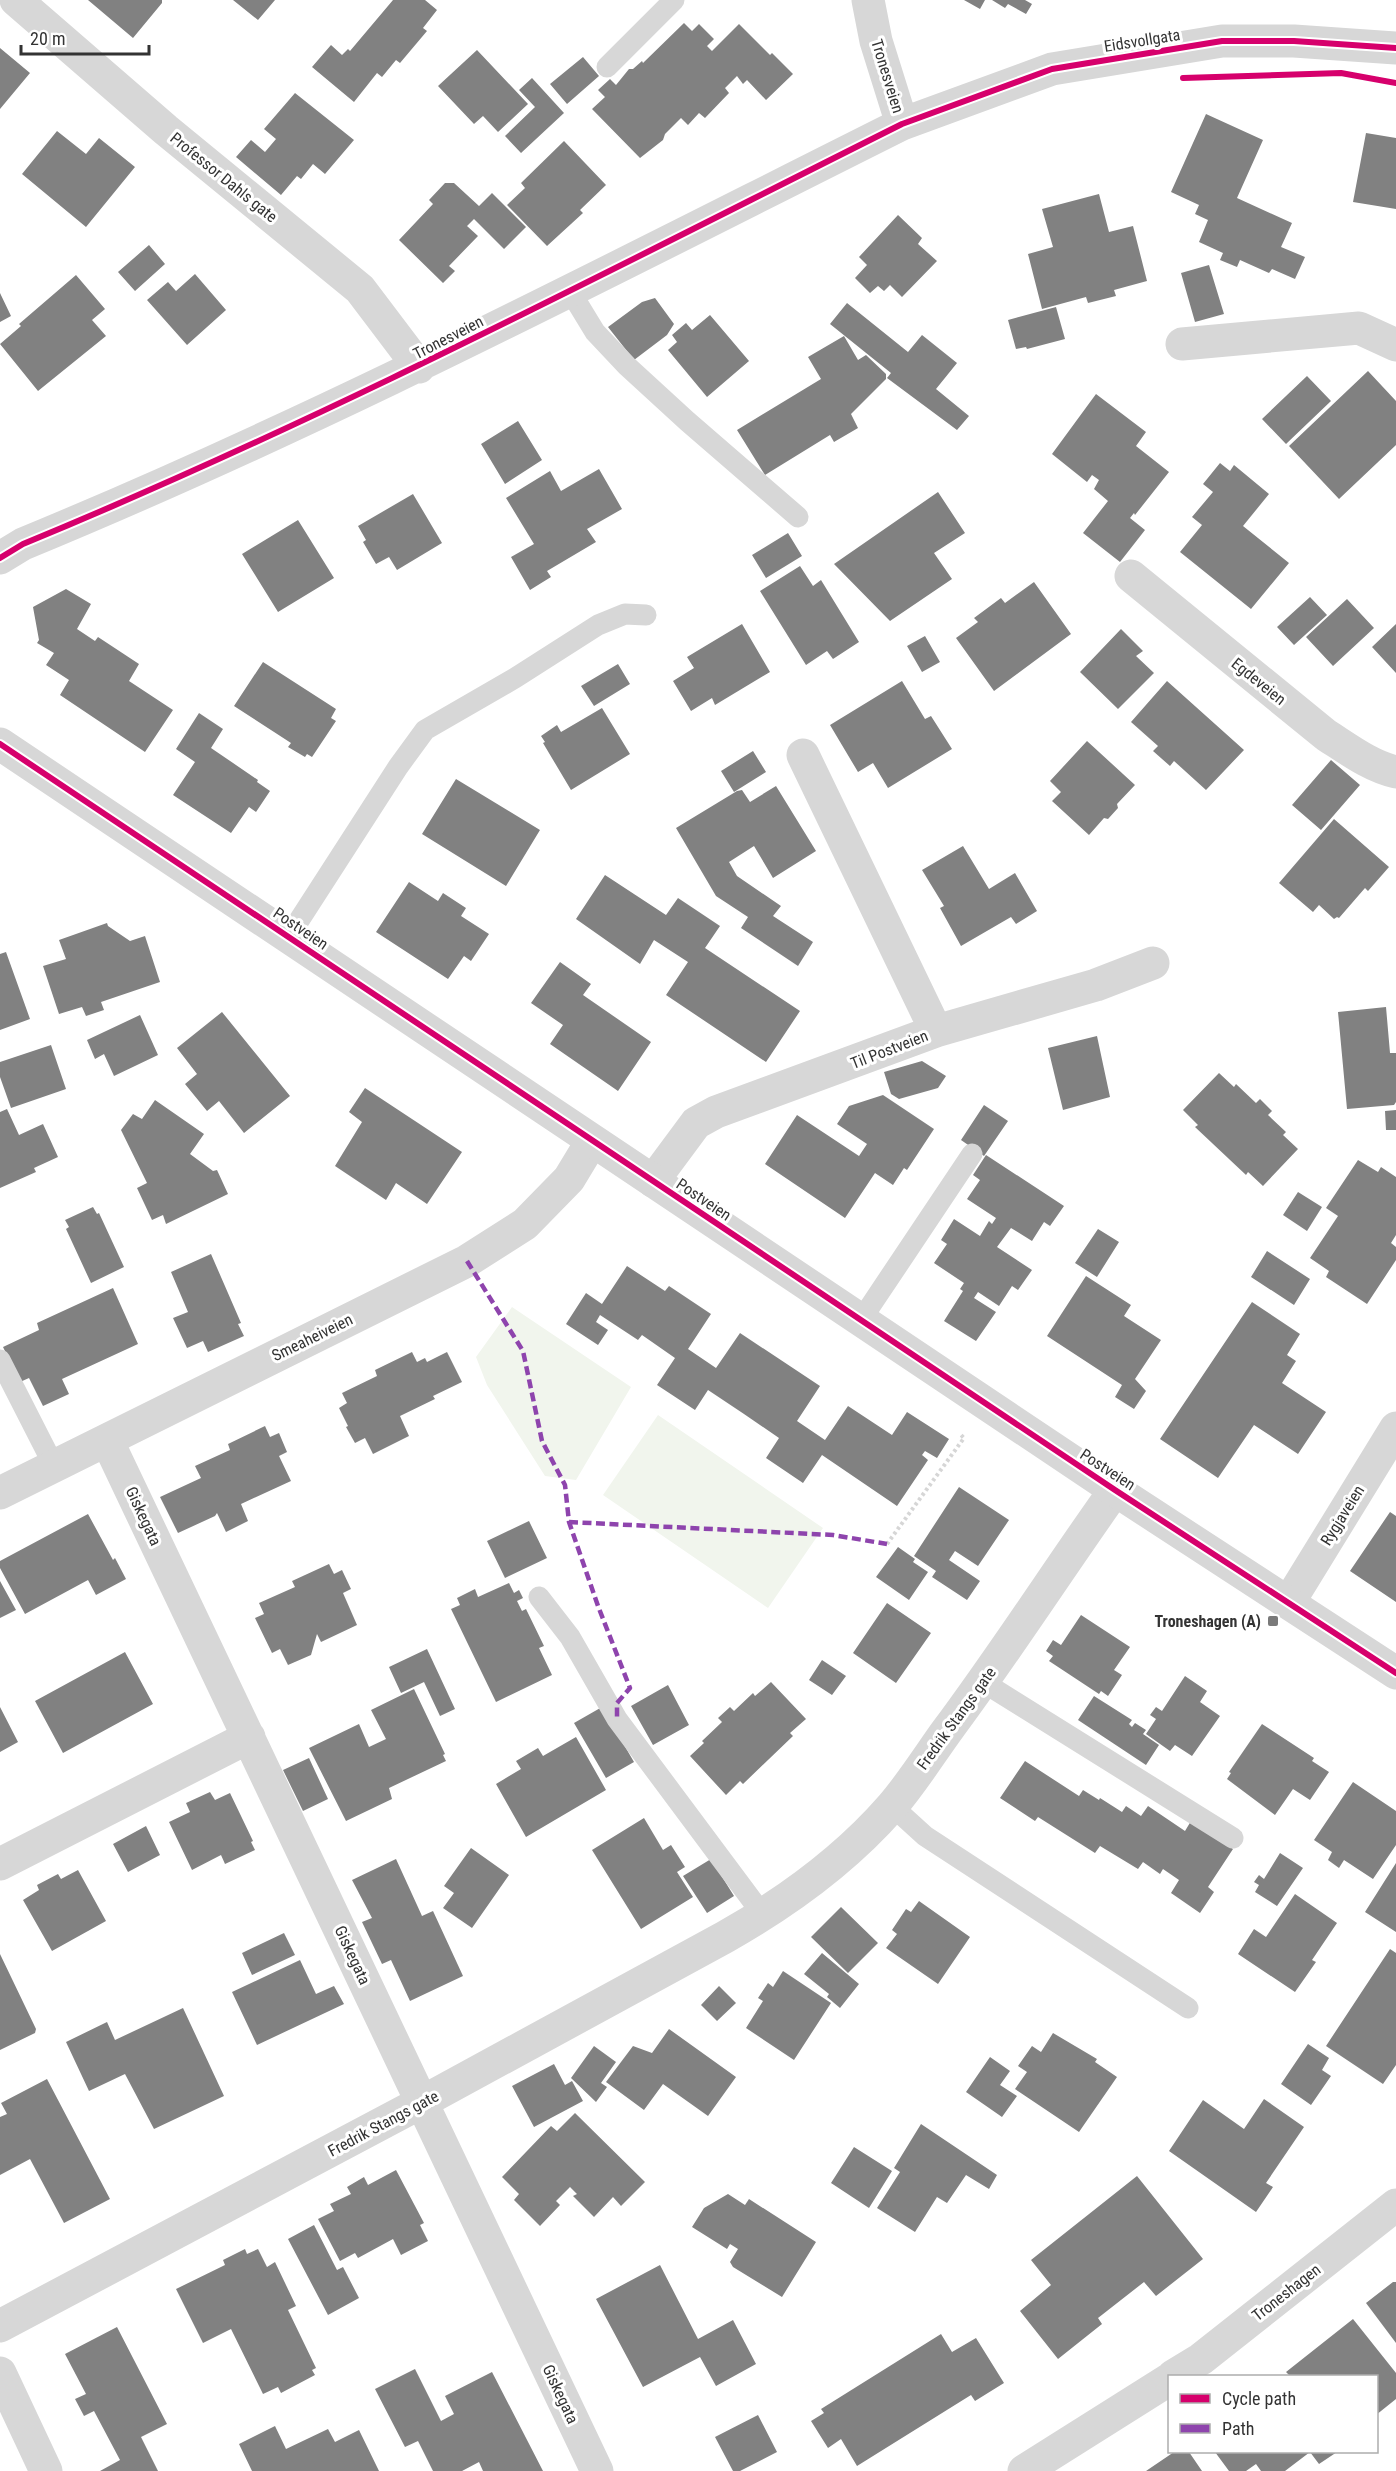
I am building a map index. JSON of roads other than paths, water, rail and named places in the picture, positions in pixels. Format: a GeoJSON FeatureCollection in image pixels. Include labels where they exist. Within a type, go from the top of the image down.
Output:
{"type":"FeatureCollection","features":[{"type":"Feature","properties":{"kind":"street","name":"Professor Dahls gate"},"geometry":{"type":"LineString","coordinates":[[16,0],[165,130],[360,289],[419,367]]}},
{"type":"Feature","properties":{"kind":"street","name":"Tronesveien"},"geometry":{"type":"LineString","coordinates":[[0,558],[23,544],[170,481],[419,367],[902,124],[876,41],[868,0]]}},
{"type":"Feature","properties":{"kind":"street","name":"Eidsvollgata"},"geometry":{"type":"LineString","coordinates":[[902,124],[1052,69],[1222,41],[1294,41],[1396,48]]}},
{"type":"Feature","properties":{"kind":"street"},"geometry":{"type":"LineString","coordinates":[[1182,344],[1359,328],[1396,345]]}},
{"type":"Feature","properties":{"kind":"street","name":"Egdeveien"},"geometry":{"type":"LineString","coordinates":[[1131,576],[1326,735],[1361,758],[1386,770],[1396,772]]}},
{"type":"Feature","properties":{"kind":"street","name":"Postveien"},"geometry":{"type":"LineString","coordinates":[[0,744],[1115,1490],[1396,1673]]}},
{"type":"Feature","properties":{"kind":"street"},"geometry":{"type":"LineString","coordinates":[[803,756],[936,1031]]}},
{"type":"Feature","properties":{"kind":"street","name":"Til Postveien"},"geometry":{"type":"LineString","coordinates":[[653,1181],[696,1123],[716,1112],[936,1031],[1096,985],[1153,963]]}},
{"type":"Feature","properties":{"kind":"street","name":"Smeaheiveien"},"geometry":{"type":"LineString","coordinates":[[0,1493],[55,1468],[467,1261],[525,1224],[569,1179],[592,1141]]}},
{"type":"Feature","properties":{"kind":"street","name":"Rygjaveien"},"geometry":{"type":"LineString","coordinates":[[1288,1602],[1396,1428]]}},
{"type":"Feature","properties":{"kind":"street","name":"Giskegata"},"geometry":{"type":"LineString","coordinates":[[107,1440],[597,2471]]}},
{"type":"Feature","properties":{"kind":"street","name":"Fredrik Stangs gate"},"geometry":{"type":"LineString","coordinates":[[0,2326],[422,2102],[764,1915],[805,1886],[841,1856],[892,1806],[983,1682],[1115,1490]]}},
{"type":"Feature","properties":{"kind":"street"},"geometry":{"type":"LineString","coordinates":[[0,1864],[249,1737]]}},
{"type":"Feature","properties":{"kind":"street","name":"Troneshagen"},"geometry":{"type":"LineString","coordinates":[[1176,2375],[1201,2359],[1396,2205]]}},
{"type":"Feature","properties":{"kind":"street"},"geometry":{"type":"LineString","coordinates":[[0,2373],[46,2471]]}},
{"type":"Feature","properties":{"kind":"street","name":"Troneshagen"},"geometry":{"type":"LineString","coordinates":[[1024,2471],[1168,2380]]}},
{"type":"Feature","properties":{"kind":"lane"},"geometry":{"type":"LineString","coordinates":[[607,67],[674,0]]}},
{"type":"Feature","properties":{"kind":"lane"},"geometry":{"type":"LineString","coordinates":[[570,291],[595,332],[627,366],[687,422],[798,517]]}},
{"type":"Feature","properties":{"kind":"lane"},"geometry":{"type":"LineString","coordinates":[[289,936],[425,730],[515,678],[598,625],[625,614],[646,615]]}},
{"type":"Feature","properties":{"kind":"lane"},"geometry":{"type":"LineString","coordinates":[[861,1320],[972,1154]]}},
{"type":"Feature","properties":{"kind":"lane"},"geometry":{"type":"LineString","coordinates":[[0,1360],[55,1468]]}},
{"type":"Feature","properties":{"kind":"lane"},"geometry":{"type":"LineString","coordinates":[[539,1597],[570,1636],[616,1719],[764,1915]]}},
{"type":"Feature","properties":{"kind":"lane"},"geometry":{"type":"LineString","coordinates":[[983,1682],[1233,1838]]}},
{"type":"Feature","properties":{"kind":"lane"},"geometry":{"type":"LineString","coordinates":[[892,1806],[925,1836],[1188,2008]]}},
{"type":"Feature","properties":{"kind":"place","name":"Troneshagen (A)"},"geometry":{"type":"Point","coordinates":[1273,1621]}}]}
